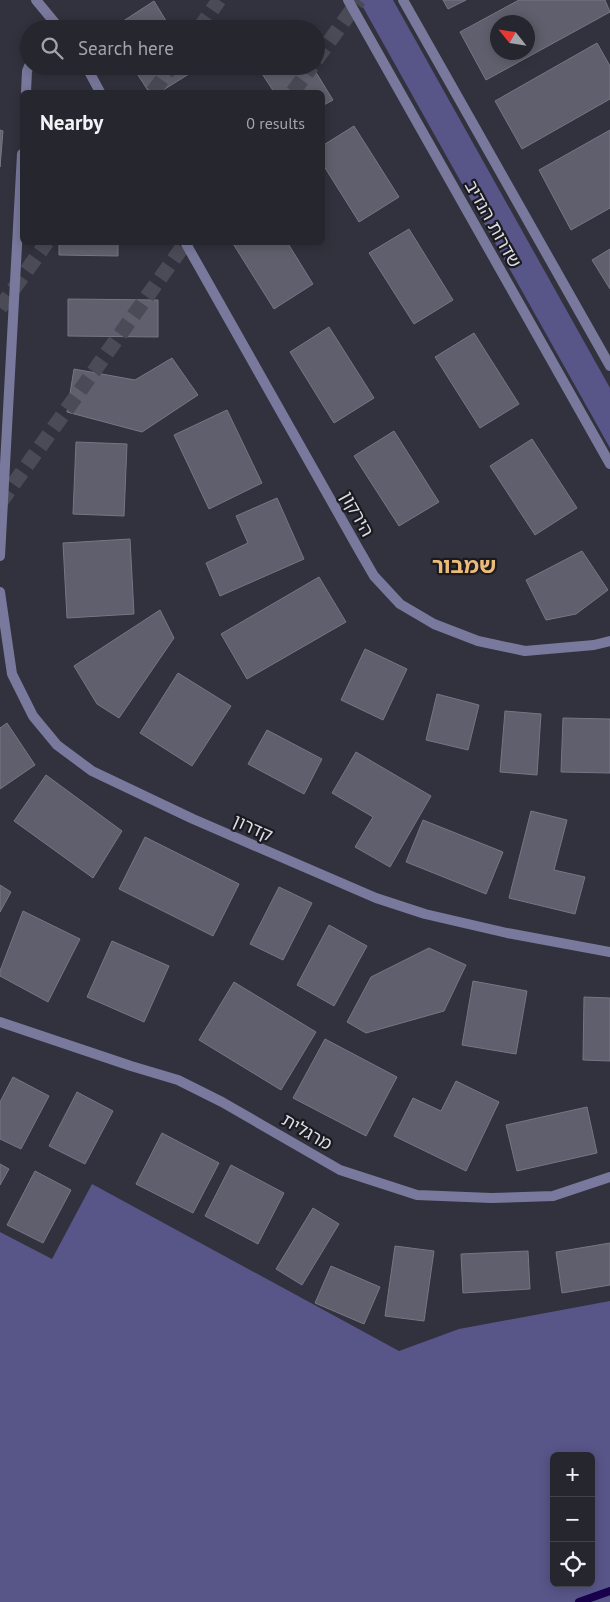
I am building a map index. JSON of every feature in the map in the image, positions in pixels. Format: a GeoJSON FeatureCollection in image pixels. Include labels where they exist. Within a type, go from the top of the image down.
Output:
{"type":"FeatureCollection","features":[{"type":"Feature","properties":{"kind":"street"},"geometry":{"type":"LineString","coordinates":[[36,0],[53,20]]}},
{"type":"Feature","properties":{"kind":"street","name":"שדרות הנדיב"},"geometry":{"type":"LineString","coordinates":[[348,0],[610,464]]}},
{"type":"Feature","properties":{"kind":"street","name":"שדרות הנדיב"},"geometry":{"type":"LineString","coordinates":[[403,0],[610,366]]}},
{"type":"Feature","properties":{"kind":"street"},"geometry":{"type":"LineString","coordinates":[[26,90],[27,75]]}},
{"type":"Feature","properties":{"kind":"street"},"geometry":{"type":"LineString","coordinates":[[91,75],[99,90]]}},
{"type":"Feature","properties":{"kind":"street"},"geometry":{"type":"LineString","coordinates":[[0,556],[20,191]]}},
{"type":"Feature","properties":{"kind":"street","name":"הירקון"},"geometry":{"type":"LineString","coordinates":[[187,245],[374,576],[400,604],[434,624],[478,641],[525,651],[594,645],[610,641]]}},
{"type":"Feature","properties":{"kind":"street","name":"קדרון"},"geometry":{"type":"LineString","coordinates":[[0,592],[12,674],[33,716],[57,745],[92,771],[193,819],[376,898],[425,914],[507,933],[610,952]]}},
{"type":"Feature","properties":{"kind":"street","name":"מרגלית"},"geometry":{"type":"LineString","coordinates":[[0,1022],[178,1080],[222,1102],[340,1170],[417,1195],[491,1198],[553,1196],[610,1177]]}},
{"type":"Feature","properties":{"kind":"shaded area"},"geometry":{"type":"Polygon","coordinates":[[[359,0],[393,0],[610,388],[610,448],[359,0]]]}},
{"type":"Feature","properties":{"kind":"shaded area"},"geometry":{"type":"Polygon","coordinates":[[[92,1184],[399,1351],[459,1329],[610,1301],[610,1602],[0,1602],[0,1232],[52,1259],[92,1184]]]}},
{"type":"Feature","properties":{"kind":"building"},"geometry":{"type":"Polygon","coordinates":[[[443,0],[466,0],[448,9],[443,0]]]}},
{"type":"Feature","properties":{"kind":"building"},"geometry":{"type":"Polygon","coordinates":[[[519,0],[605,0],[610,12],[535,53],[535,15],[491,15],[519,0]]]}},
{"type":"Feature","properties":{"kind":"building"},"geometry":{"type":"Polygon","coordinates":[[[154,1],[166,20],[125,20],[154,1]]]}},
{"type":"Feature","properties":{"kind":"building"},"geometry":{"type":"Polygon","coordinates":[[[490,16],[490,60],[522,60],[486,80],[460,32],[490,16]]]}},
{"type":"Feature","properties":{"kind":"building"},"geometry":{"type":"Polygon","coordinates":[[[597,43],[610,66],[610,99],[522,149],[495,101],[597,43]]]}},
{"type":"Feature","properties":{"kind":"building"},"geometry":{"type":"Polygon","coordinates":[[[138,75],[187,75],[163,90],[148,90],[138,75]]]}},
{"type":"Feature","properties":{"kind":"building"},"geometry":{"type":"Polygon","coordinates":[[[263,75],[318,75],[333,100],[325,104],[325,90],[273,90],[263,75]]]}},
{"type":"Feature","properties":{"kind":"building"},"geometry":{"type":"Polygon","coordinates":[[[354,126],[399,197],[359,222],[325,168],[325,144],[354,126]]]}},
{"type":"Feature","properties":{"kind":"building"},"geometry":{"type":"Polygon","coordinates":[[[0,130],[3,131],[0,167],[0,130]]]}},
{"type":"Feature","properties":{"kind":"building"},"geometry":{"type":"Polygon","coordinates":[[[610,130],[610,208],[571,230],[539,170],[610,130]]]}},
{"type":"Feature","properties":{"kind":"building"},"geometry":{"type":"Polygon","coordinates":[[[409,229],[453,300],[414,324],[369,253],[409,229]]]}},
{"type":"Feature","properties":{"kind":"building"},"geometry":{"type":"Polygon","coordinates":[[[59,245],[118,245],[118,256],[59,255],[59,245]]]}},
{"type":"Feature","properties":{"kind":"building"},"geometry":{"type":"Polygon","coordinates":[[[234,245],[289,245],[313,284],[274,309],[234,245]]]}},
{"type":"Feature","properties":{"kind":"building"},"geometry":{"type":"Polygon","coordinates":[[[610,249],[610,289],[592,260],[610,249]]]}},
{"type":"Feature","properties":{"kind":"building"},"geometry":{"type":"Polygon","coordinates":[[[68,299],[158,300],[158,337],[68,336],[68,299]]]}},
{"type":"Feature","properties":{"kind":"building"},"geometry":{"type":"Polygon","coordinates":[[[329,327],[374,398],[334,423],[290,352],[329,327]]]}},
{"type":"Feature","properties":{"kind":"building"},"geometry":{"type":"Polygon","coordinates":[[[474,333],[519,404],[480,428],[435,357],[474,333]]]}},
{"type":"Feature","properties":{"kind":"building"},"geometry":{"type":"Polygon","coordinates":[[[172,358],[198,395],[142,432],[67,412],[74,369],[135,380],[172,358]]]}},
{"type":"Feature","properties":{"kind":"building"},"geometry":{"type":"Polygon","coordinates":[[[227,410],[262,483],[209,509],[174,435],[227,410]]]}},
{"type":"Feature","properties":{"kind":"building"},"geometry":{"type":"Polygon","coordinates":[[[394,431],[439,502],[399,526],[354,456],[394,431]]]}},
{"type":"Feature","properties":{"kind":"building"},"geometry":{"type":"Polygon","coordinates":[[[532,439],[577,508],[535,535],[490,466],[532,439]]]}},
{"type":"Feature","properties":{"kind":"building"},"geometry":{"type":"Polygon","coordinates":[[[76,442],[127,444],[124,516],[73,514],[76,442]]]}},
{"type":"Feature","properties":{"kind":"building"},"geometry":{"type":"Polygon","coordinates":[[[277,498],[304,559],[220,596],[206,563],[248,543],[236,516],[277,498]]]}},
{"type":"Feature","properties":{"kind":"building"},"geometry":{"type":"Polygon","coordinates":[[[130,539],[134,614],[67,618],[63,543],[130,539]]]}},
{"type":"Feature","properties":{"kind":"building"},"geometry":{"type":"Polygon","coordinates":[[[582,551],[608,590],[576,614],[546,620],[526,580],[582,551]]]}},
{"type":"Feature","properties":{"kind":"building"},"geometry":{"type":"Polygon","coordinates":[[[319,577],[346,622],[247,679],[221,634],[319,577]]]}},
{"type":"Feature","properties":{"kind":"building"},"geometry":{"type":"Polygon","coordinates":[[[160,610],[174,638],[119,718],[97,704],[74,666],[160,610]]]}},
{"type":"Feature","properties":{"kind":"building"},"geometry":{"type":"Polygon","coordinates":[[[365,649],[407,669],[383,720],[341,700],[365,649]]]}},
{"type":"Feature","properties":{"kind":"building"},"geometry":{"type":"Polygon","coordinates":[[[178,673],[231,706],[192,766],[140,733],[178,673]]]}},
{"type":"Feature","properties":{"kind":"building"},"geometry":{"type":"Polygon","coordinates":[[[437,694],[479,705],[468,750],[426,740],[437,694]]]}},
{"type":"Feature","properties":{"kind":"building"},"geometry":{"type":"Polygon","coordinates":[[[505,711],[541,714],[537,775],[500,772],[505,711]]]}},
{"type":"Feature","properties":{"kind":"building"},"geometry":{"type":"Polygon","coordinates":[[[563,718],[610,719],[610,773],[561,772],[563,718]]]}},
{"type":"Feature","properties":{"kind":"building"},"geometry":{"type":"Polygon","coordinates":[[[7,723],[35,765],[0,789],[0,728],[7,723]]]}},
{"type":"Feature","properties":{"kind":"building"},"geometry":{"type":"Polygon","coordinates":[[[267,730],[322,759],[304,794],[248,764],[267,730]]]}},
{"type":"Feature","properties":{"kind":"building"},"geometry":{"type":"Polygon","coordinates":[[[356,752],[431,796],[390,867],[355,847],[373,817],[332,793],[356,752]]]}},
{"type":"Feature","properties":{"kind":"building"},"geometry":{"type":"Polygon","coordinates":[[[46,775],[122,831],[93,878],[14,821],[46,775]]]}},
{"type":"Feature","properties":{"kind":"building"},"geometry":{"type":"Polygon","coordinates":[[[531,811],[567,820],[554,870],[585,877],[575,914],[509,898],[531,811]]]}},
{"type":"Feature","properties":{"kind":"building"},"geometry":{"type":"Polygon","coordinates":[[[423,820],[503,852],[486,894],[406,862],[423,820]]]}},
{"type":"Feature","properties":{"kind":"building"},"geometry":{"type":"Polygon","coordinates":[[[145,837],[239,884],[213,936],[119,889],[145,837]]]}},
{"type":"Feature","properties":{"kind":"building"},"geometry":{"type":"Polygon","coordinates":[[[0,885],[11,892],[0,912],[0,885]]]}},
{"type":"Feature","properties":{"kind":"building"},"geometry":{"type":"Polygon","coordinates":[[[279,887],[312,903],[283,960],[250,944],[279,887]]]}},
{"type":"Feature","properties":{"kind":"building"},"geometry":{"type":"Polygon","coordinates":[[[23,911],[80,939],[48,1002],[0,976],[0,971],[23,911]]]}},
{"type":"Feature","properties":{"kind":"building"},"geometry":{"type":"Polygon","coordinates":[[[329,925],[367,946],[334,1006],[297,985],[329,925]]]}},
{"type":"Feature","properties":{"kind":"building"},"geometry":{"type":"Polygon","coordinates":[[[112,941],[169,966],[144,1022],[87,997],[112,941]]]}},
{"type":"Feature","properties":{"kind":"building"},"geometry":{"type":"Polygon","coordinates":[[[429,948],[466,965],[444,1011],[366,1033],[347,1022],[371,977],[429,948]]]}},
{"type":"Feature","properties":{"kind":"building"},"geometry":{"type":"Polygon","coordinates":[[[473,981],[527,991],[516,1054],[462,1045],[473,981]]]}},
{"type":"Feature","properties":{"kind":"building"},"geometry":{"type":"Polygon","coordinates":[[[234,982],[316,1032],[281,1090],[199,1040],[234,982]]]}},
{"type":"Feature","properties":{"kind":"building"},"geometry":{"type":"Polygon","coordinates":[[[584,997],[610,998],[610,1061],[583,1060],[584,997]]]}},
{"type":"Feature","properties":{"kind":"building"},"geometry":{"type":"Polygon","coordinates":[[[325,1039],[397,1077],[366,1136],[293,1098],[325,1039]]]}},
{"type":"Feature","properties":{"kind":"building"},"geometry":{"type":"Polygon","coordinates":[[[13,1077],[49,1096],[21,1149],[0,1139],[0,1102],[13,1077]]]}},
{"type":"Feature","properties":{"kind":"building"},"geometry":{"type":"Polygon","coordinates":[[[456,1081],[499,1102],[466,1171],[394,1136],[413,1098],[441,1111],[456,1081]]]}},
{"type":"Feature","properties":{"kind":"building"},"geometry":{"type":"Polygon","coordinates":[[[77,1092],[113,1111],[85,1164],[49,1146],[77,1092]]]}},
{"type":"Feature","properties":{"kind":"building"},"geometry":{"type":"Polygon","coordinates":[[[587,1107],[597,1153],[517,1171],[506,1125],[587,1107]]]}},
{"type":"Feature","properties":{"kind":"building"},"geometry":{"type":"Polygon","coordinates":[[[162,1133],[219,1163],[193,1213],[136,1184],[162,1133]]]}},
{"type":"Feature","properties":{"kind":"building"},"geometry":{"type":"Polygon","coordinates":[[[0,1164],[9,1169],[0,1185],[0,1164]]]}},
{"type":"Feature","properties":{"kind":"building"},"geometry":{"type":"Polygon","coordinates":[[[231,1165],[284,1193],[258,1244],[205,1216],[231,1165]]]}},
{"type":"Feature","properties":{"kind":"building"},"geometry":{"type":"Polygon","coordinates":[[[35,1171],[71,1190],[43,1243],[7,1225],[35,1171]]]}},
{"type":"Feature","properties":{"kind":"building"},"geometry":{"type":"Polygon","coordinates":[[[313,1208],[339,1224],[302,1285],[276,1269],[313,1208]]]}},
{"type":"Feature","properties":{"kind":"building"},"geometry":{"type":"Polygon","coordinates":[[[610,1243],[610,1285],[562,1293],[556,1252],[610,1243]]]}},
{"type":"Feature","properties":{"kind":"building"},"geometry":{"type":"Polygon","coordinates":[[[395,1246],[434,1251],[424,1321],[385,1316],[395,1246]]]}},
{"type":"Feature","properties":{"kind":"building"},"geometry":{"type":"Polygon","coordinates":[[[528,1251],[530,1289],[463,1293],[461,1254],[528,1251]]]}},
{"type":"Feature","properties":{"kind":"building"},"geometry":{"type":"Polygon","coordinates":[[[331,1266],[380,1287],[364,1324],[315,1303],[331,1266]]]}},
{"type":"Feature","properties":{"kind":"waterway"},"geometry":{"type":"LineString","coordinates":[[579,1602],[610,1591]]}},
{"type":"Feature","properties":{"kind":"tunnel"},"geometry":{"type":"LineString","coordinates":[[205,20],[219,0]]}},
{"type":"Feature","properties":{"kind":"tunnel"},"geometry":{"type":"LineString","coordinates":[[325,47],[359,0]]}},
{"type":"Feature","properties":{"kind":"tunnel"},"geometry":{"type":"LineString","coordinates":[[154,90],[165,75]]}},
{"type":"Feature","properties":{"kind":"tunnel"},"geometry":{"type":"LineString","coordinates":[[294,90],[305,75]]}},
{"type":"Feature","properties":{"kind":"tunnel"},"geometry":{"type":"LineString","coordinates":[[0,308],[45,245]]}},
{"type":"Feature","properties":{"kind":"tunnel"},"geometry":{"type":"LineString","coordinates":[[0,503],[184,245]]}},
{"type":"Feature","properties":{"kind":"district","name":"שמבור"},"geometry":{"type":"Point","coordinates":[464,565]}}]}
